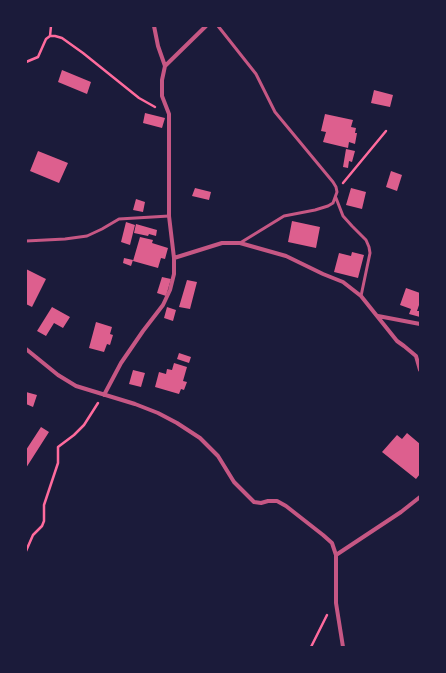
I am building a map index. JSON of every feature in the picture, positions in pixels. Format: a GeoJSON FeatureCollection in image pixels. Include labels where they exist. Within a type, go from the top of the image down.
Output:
{"type":"FeatureCollection","features":[{"type":"Feature","properties":{"kind":"street"},"geometry":{"type":"LineString","coordinates":[[104,394],[121,364],[143,331],[163,305],[170,290],[174,274],[174,258],[169,216],[169,114],[162,96],[162,80],[165,66],[158,46],[154,26]]}},
{"type":"Feature","properties":{"kind":"street"},"geometry":{"type":"LineString","coordinates":[[165,66],[206,26]]}},
{"type":"Feature","properties":{"kind":"street"},"geometry":{"type":"LineString","coordinates":[[174,258],[222,243],[240,243],[286,256],[343,282],[361,296],[397,341],[416,356],[420,370]]}},
{"type":"Feature","properties":{"kind":"street"},"geometry":{"type":"LineString","coordinates":[[377,315],[420,324]]}},
{"type":"Feature","properties":{"kind":"street"},"geometry":{"type":"LineString","coordinates":[[26,349],[67,381],[76,386],[135,404],[158,413],[200,438],[218,456],[234,482],[254,502],[261,503],[268,500],[277,501],[323,534],[332,544],[336,556],[336,604],[342,647]]}},
{"type":"Feature","properties":{"kind":"street"},"geometry":{"type":"LineString","coordinates":[[336,556],[401,512],[420,497]]}},
{"type":"Feature","properties":{"kind":"lane"},"geometry":{"type":"LineString","coordinates":[[218,26],[256,74],[275,112],[333,182],[336,186],[337,192],[333,203],[328,206],[284,216],[240,243]]}},
{"type":"Feature","properties":{"kind":"lane"},"geometry":{"type":"LineString","coordinates":[[336,198],[343,216],[366,240],[369,247],[370,253],[361,296]]}},
{"type":"Feature","properties":{"kind":"lane"},"geometry":{"type":"LineString","coordinates":[[26,241],[65,240],[86,236],[119,219],[169,216]]}},
{"type":"Feature","properties":{"kind":"path"},"geometry":{"type":"LineString","coordinates":[[26,62],[38,57],[46,39],[50,36],[51,26]]}},
{"type":"Feature","properties":{"kind":"path"},"geometry":{"type":"LineString","coordinates":[[50,36],[62,38],[139,98],[169,114]]}},
{"type":"Feature","properties":{"kind":"path"},"geometry":{"type":"LineString","coordinates":[[337,192],[386,131]]}},
{"type":"Feature","properties":{"kind":"path"},"geometry":{"type":"LineString","coordinates":[[26,551],[33,535],[42,526],[44,521],[44,506],[58,464],[58,446],[74,435],[84,425],[104,394]]}},
{"type":"Feature","properties":{"kind":"path"},"geometry":{"type":"LineString","coordinates":[[311,647],[327,616],[336,604]]}},
{"type":"Feature","properties":{"kind":"building"},"geometry":{"type":"Polygon","coordinates":[[[62,70],[91,82],[87,94],[58,82],[62,70]]]}},
{"type":"Feature","properties":{"kind":"building"},"geometry":{"type":"Polygon","coordinates":[[[374,90],[393,95],[390,107],[371,103],[374,90]]]}},
{"type":"Feature","properties":{"kind":"building"},"geometry":{"type":"Polygon","coordinates":[[[145,113],[165,118],[162,128],[143,123],[145,113]]]}},
{"type":"Feature","properties":{"kind":"building"},"geometry":{"type":"Polygon","coordinates":[[[325,114],[353,120],[351,127],[356,128],[355,133],[357,133],[355,144],[349,142],[348,148],[323,142],[326,132],[321,131],[325,114]]]}},
{"type":"Feature","properties":{"kind":"building"},"geometry":{"type":"Polygon","coordinates":[[[346,149],[355,151],[352,162],[349,161],[348,168],[343,167],[346,149]]]}},
{"type":"Feature","properties":{"kind":"building"},"geometry":{"type":"Polygon","coordinates":[[[38,151],[68,163],[59,183],[30,171],[38,151]]]}},
{"type":"Feature","properties":{"kind":"building"},"geometry":{"type":"Polygon","coordinates":[[[391,171],[402,175],[397,191],[386,187],[391,171]]]}},
{"type":"Feature","properties":{"kind":"building"},"geometry":{"type":"Polygon","coordinates":[[[195,188],[211,192],[209,200],[192,196],[195,188]]]}},
{"type":"Feature","properties":{"kind":"building"},"geometry":{"type":"Polygon","coordinates":[[[351,188],[366,192],[362,209],[346,205],[351,188]]]}},
{"type":"Feature","properties":{"kind":"building"},"geometry":{"type":"Polygon","coordinates":[[[136,199],[145,202],[143,212],[133,210],[136,199]]]}},
{"type":"Feature","properties":{"kind":"building"},"geometry":{"type":"Polygon","coordinates":[[[292,221],[320,227],[316,248],[288,242],[292,221]]]}},
{"type":"Feature","properties":{"kind":"building"},"geometry":{"type":"Polygon","coordinates":[[[126,222],[135,225],[130,245],[121,242],[126,222]]]}},
{"type":"Feature","properties":{"kind":"building"},"geometry":{"type":"Polygon","coordinates":[[[136,224],[157,230],[156,236],[134,233],[136,224]]]}},
{"type":"Feature","properties":{"kind":"building"},"geometry":{"type":"Polygon","coordinates":[[[140,237],[153,240],[152,243],[168,248],[165,259],[161,258],[158,268],[133,261],[140,237]]]}},
{"type":"Feature","properties":{"kind":"building"},"geometry":{"type":"Polygon","coordinates":[[[352,252],[364,255],[358,278],[334,272],[339,253],[351,256],[352,252]]]}},
{"type":"Feature","properties":{"kind":"building"},"geometry":{"type":"Polygon","coordinates":[[[124,258],[133,260],[131,266],[123,263],[124,258]]]}},
{"type":"Feature","properties":{"kind":"building"},"geometry":{"type":"Polygon","coordinates":[[[26,269],[46,279],[32,307],[26,304],[26,269]]]}},
{"type":"Feature","properties":{"kind":"building"},"geometry":{"type":"Polygon","coordinates":[[[162,277],[171,279],[166,296],[157,293],[162,277]]]}},
{"type":"Feature","properties":{"kind":"building"},"geometry":{"type":"Polygon","coordinates":[[[187,280],[197,282],[190,309],[179,307],[187,280]]]}},
{"type":"Feature","properties":{"kind":"building"},"geometry":{"type":"Polygon","coordinates":[[[406,288],[420,293],[420,302],[417,311],[420,311],[420,317],[409,314],[411,309],[400,305],[406,288]]]}},
{"type":"Feature","properties":{"kind":"building"},"geometry":{"type":"Polygon","coordinates":[[[52,307],[70,317],[63,328],[54,323],[46,336],[37,331],[52,307]]]}},
{"type":"Feature","properties":{"kind":"building"},"geometry":{"type":"Polygon","coordinates":[[[167,307],[176,310],[173,321],[164,318],[167,307]]]}},
{"type":"Feature","properties":{"kind":"building"},"geometry":{"type":"Polygon","coordinates":[[[96,322],[112,327],[110,334],[113,335],[110,345],[107,344],[104,352],[89,348],[96,322]]]}},
{"type":"Feature","properties":{"kind":"building"},"geometry":{"type":"Polygon","coordinates":[[[179,353],[191,357],[189,363],[177,359],[179,353]]]}},
{"type":"Feature","properties":{"kind":"building"},"geometry":{"type":"Polygon","coordinates":[[[174,363],[187,367],[183,381],[187,382],[184,390],[181,389],[179,394],[155,387],[159,372],[166,374],[167,369],[172,370],[174,363]]]}},
{"type":"Feature","properties":{"kind":"building"},"geometry":{"type":"Polygon","coordinates":[[[133,370],[145,373],[141,387],[129,384],[133,370]]]}},
{"type":"Feature","properties":{"kind":"building"},"geometry":{"type":"Polygon","coordinates":[[[26,392],[37,395],[33,407],[26,404],[26,392]]]}},
{"type":"Feature","properties":{"kind":"building"},"geometry":{"type":"Polygon","coordinates":[[[41,427],[49,432],[26,468],[26,450],[41,427]]]}},
{"type":"Feature","properties":{"kind":"building"},"geometry":{"type":"Polygon","coordinates":[[[407,433],[420,444],[420,474],[416,479],[382,452],[397,435],[402,439],[407,433]]]}}]}
